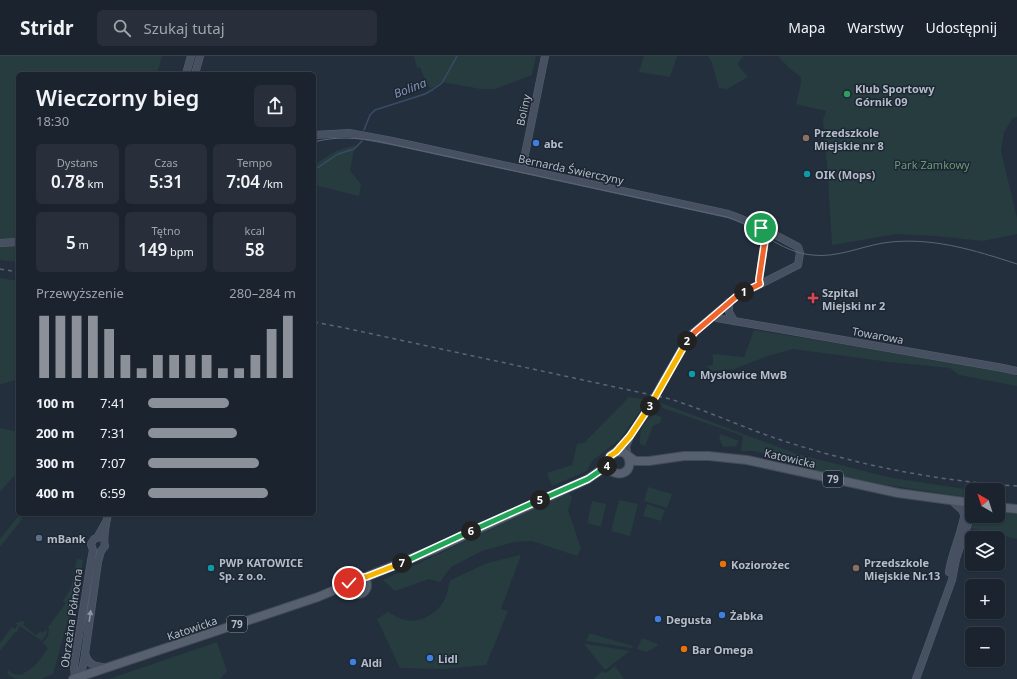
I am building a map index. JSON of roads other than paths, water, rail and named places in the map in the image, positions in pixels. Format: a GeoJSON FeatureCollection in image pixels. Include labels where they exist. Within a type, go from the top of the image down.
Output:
{"type":"FeatureCollection","features":[{"type":"Feature","properties":{"kind":"main road","name":"79"},"geometry":{"type":"LineString","coordinates":[[616,452],[623,452],[628,457]]}},
{"type":"Feature","properties":{"kind":"main road"},"geometry":{"type":"LineString","coordinates":[[610,469],[608,460],[610,456],[616,452]]}},
{"type":"Feature","properties":{"kind":"main road","name":"Katowicka"},"geometry":{"type":"LineString","coordinates":[[628,457],[635,461],[697,456],[747,460],[864,486],[965,502]]}},
{"type":"Feature","properties":{"kind":"main road"},"geometry":{"type":"LineString","coordinates":[[628,457],[630,464],[629,468]]}},
{"type":"Feature","properties":{"kind":"main road","name":"Katowicka"},"geometry":{"type":"LineString","coordinates":[[629,468],[649,461]]}},
{"type":"Feature","properties":{"kind":"main road","name":"79"},"geometry":{"type":"LineString","coordinates":[[365,581],[610,469],[620,474],[629,468]]}},
{"type":"Feature","properties":{"kind":"main road"},"geometry":{"type":"LineString","coordinates":[[1005,508],[1017,509]]}},
{"type":"Feature","properties":{"kind":"main road","name":"79"},"geometry":{"type":"LineString","coordinates":[[359,576],[365,581],[365,590],[361,593],[357,594],[350,588],[351,579],[354,577],[359,576]]}},
{"type":"Feature","properties":{"kind":"main road","name":"Katowicka"},"geometry":{"type":"LineString","coordinates":[[75,679],[318,597],[336,595],[350,588]]}},
{"type":"Feature","properties":{"kind":"street"},"geometry":{"type":"LineString","coordinates":[[187,72],[191,56]]}},
{"type":"Feature","properties":{"kind":"street"},"geometry":{"type":"LineString","coordinates":[[196,72],[200,56]]}},
{"type":"Feature","properties":{"kind":"street","name":"Boliny"},"geometry":{"type":"LineString","coordinates":[[522,169],[545,56]]}},
{"type":"Feature","properties":{"kind":"street","name":"Bernarda Świerczyny"},"geometry":{"type":"LineString","coordinates":[[316,135],[338,133],[356,134],[728,214],[749,221],[798,247],[800,253],[798,266],[760,284]]}},
{"type":"Feature","properties":{"kind":"street"},"geometry":{"type":"LineString","coordinates":[[616,452],[630,436],[649,407],[690,336],[737,296],[760,284],[759,280],[765,240],[761,228]]}},
{"type":"Feature","properties":{"kind":"street"},"geometry":{"type":"LineString","coordinates":[[765,240],[776,234]]}},
{"type":"Feature","properties":{"kind":"street"},"geometry":{"type":"LineString","coordinates":[[0,243],[16,242]]}},
{"type":"Feature","properties":{"kind":"street"},"geometry":{"type":"LineString","coordinates":[[729,302],[729,312],[734,321]]}},
{"type":"Feature","properties":{"kind":"street","name":"Towarowa"},"geometry":{"type":"LineString","coordinates":[[714,316],[717,318],[1017,371]]}},
{"type":"Feature","properties":{"kind":"street"},"geometry":{"type":"LineString","coordinates":[[628,457],[626,447],[630,436]]}},
{"type":"Feature","properties":{"kind":"street"},"geometry":{"type":"LineString","coordinates":[[952,501],[965,513]]}},
{"type":"Feature","properties":{"kind":"street","name":"Obrzeżna Północna"},"geometry":{"type":"LineString","coordinates":[[100,539],[108,516]]}},
{"type":"Feature","properties":{"kind":"street"},"geometry":{"type":"LineString","coordinates":[[946,594],[949,568],[955,548],[966,523]]}},
{"type":"Feature","properties":{"kind":"street"},"geometry":{"type":"LineString","coordinates":[[916,679],[952,580],[967,523]]}},
{"type":"Feature","properties":{"kind":"street","name":"Obrzeżna Północna"},"geometry":{"type":"LineString","coordinates":[[75,679],[74,666],[92,550],[91,547],[92,542],[100,539]]}},
{"type":"Feature","properties":{"kind":"street","name":"Obrzeżna Północna"},"geometry":{"type":"LineString","coordinates":[[75,679],[82,669],[98,562],[101,551],[105,546],[100,539]]}},
{"type":"Feature","properties":{"kind":"street"},"geometry":{"type":"LineString","coordinates":[[949,568],[956,560],[955,548]]}},
{"type":"Feature","properties":{"kind":"street"},"geometry":{"type":"LineString","coordinates":[[92,550],[97,552],[101,551]]}},
{"type":"Feature","properties":{"kind":"street"},"geometry":{"type":"LineString","coordinates":[[85,653],[86,659],[94,666],[110,667]]}},
{"type":"Feature","properties":{"kind":"waterway","name":"Bolina"},"geometry":{"type":"LineString","coordinates":[[364,130],[370,115],[375,110],[425,94],[442,83],[457,56]]}},
{"type":"Feature","properties":{"kind":"waterway","name":"Bolina"},"geometry":{"type":"LineString","coordinates":[[316,169],[338,154],[354,149],[362,141]]}},
{"type":"Feature","properties":{"kind":"tram line"},"geometry":{"type":"LineString","coordinates":[[316,142],[346,138],[377,141],[727,217],[738,221],[779,244],[800,253],[821,256],[839,254],[883,243],[918,241],[968,249],[1017,264]]}},
{"type":"Feature","properties":{"kind":"railway"},"geometry":{"type":"LineString","coordinates":[[0,269],[16,272]]}},
{"type":"Feature","properties":{"kind":"railway"},"geometry":{"type":"LineString","coordinates":[[316,322],[670,399],[781,440],[868,464],[927,476],[987,484],[1017,486]]}},
{"type":"Feature","properties":{"kind":"place","name":"Klub Sportowy Górnik 09"},"geometry":{"type":"Point","coordinates":[847,94]}},
{"type":"Feature","properties":{"kind":"place","name":"Przedszkole Miejskie nr 8"},"geometry":{"type":"Point","coordinates":[806,138]}},
{"type":"Feature","properties":{"kind":"place","name":"abc"},"geometry":{"type":"Point","coordinates":[536,143]}},
{"type":"Feature","properties":{"kind":"place","name":"OIK (Mops)"},"geometry":{"type":"Point","coordinates":[807,174]}},
{"type":"Feature","properties":{"kind":"place","name":"Szpital Miejski nr 2"},"geometry":{"type":"Point","coordinates":[813,298]}},
{"type":"Feature","properties":{"kind":"place","name":"Mysłowice MwB"},"geometry":{"type":"Point","coordinates":[692,374]}},
{"type":"Feature","properties":{"kind":"place","name":"mBank"},"geometry":{"type":"Point","coordinates":[39,538]}},
{"type":"Feature","properties":{"kind":"place","name":"Koziorożec"},"geometry":{"type":"Point","coordinates":[723,564]}},
{"type":"Feature","properties":{"kind":"place","name":"PWP KATOWICE Sp. z o.o."},"geometry":{"type":"Point","coordinates":[211,568]}},
{"type":"Feature","properties":{"kind":"place","name":"Przedszkole Miejskie Nr.13"},"geometry":{"type":"Point","coordinates":[856,568]}},
{"type":"Feature","properties":{"kind":"place","name":"Żabka"},"geometry":{"type":"Point","coordinates":[722,615]}},
{"type":"Feature","properties":{"kind":"place","name":"Degusta"},"geometry":{"type":"Point","coordinates":[658,619]}},
{"type":"Feature","properties":{"kind":"place","name":"Bar Omega"},"geometry":{"type":"Point","coordinates":[684,649]}},
{"type":"Feature","properties":{"kind":"place","name":"Lidl"},"geometry":{"type":"Point","coordinates":[430,658]}},
{"type":"Feature","properties":{"kind":"place","name":"Aldi"},"geometry":{"type":"Point","coordinates":[353,662]}},
{"type":"Feature","properties":{"kind":"park label","name":"Park Zamkowy"},"geometry":{"type":"Point","coordinates":[932,164]}}]}
